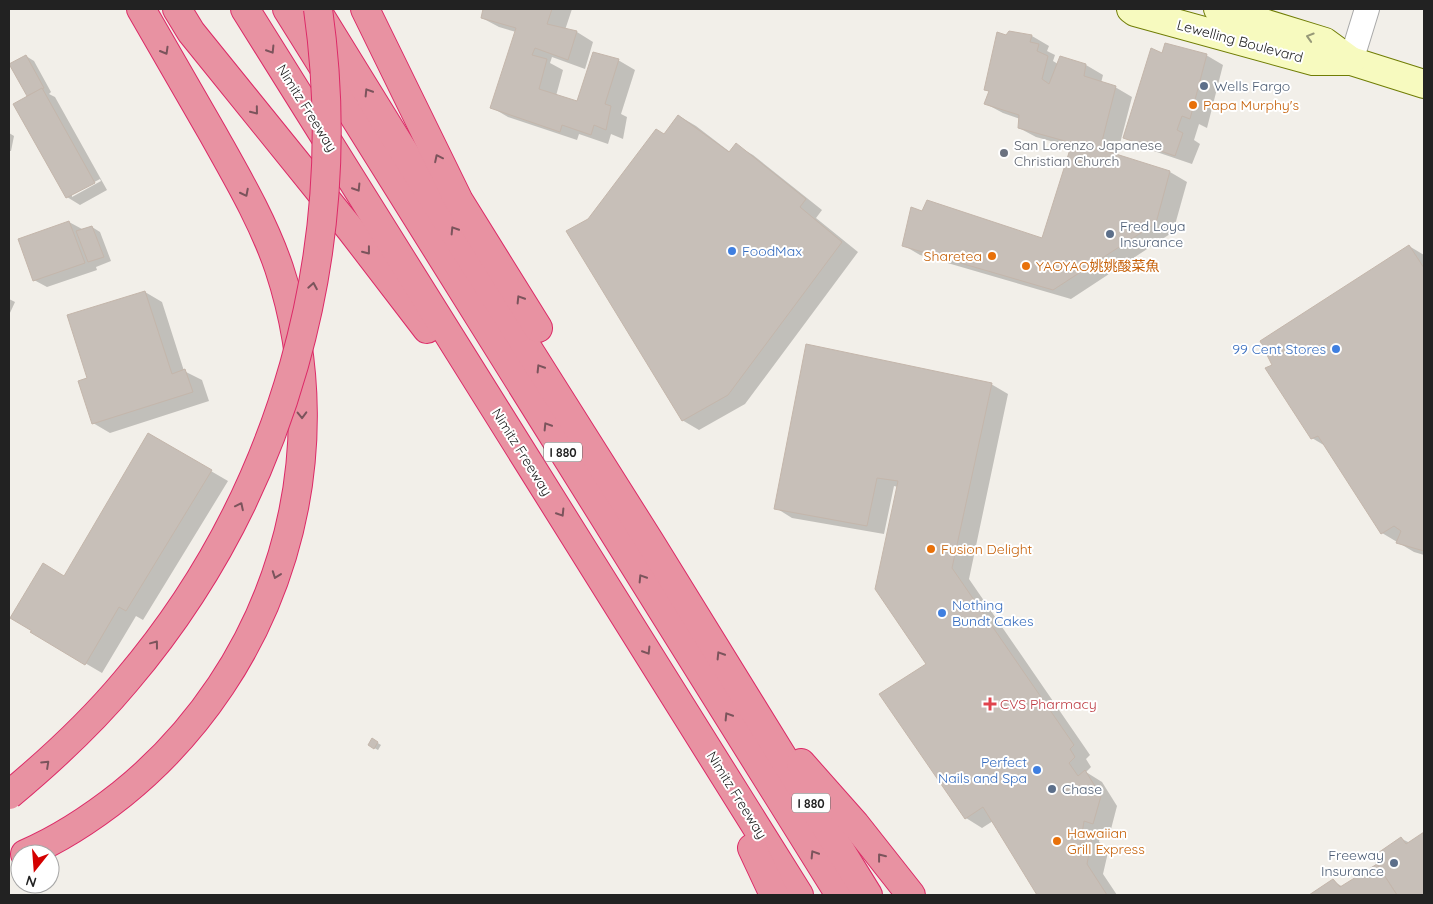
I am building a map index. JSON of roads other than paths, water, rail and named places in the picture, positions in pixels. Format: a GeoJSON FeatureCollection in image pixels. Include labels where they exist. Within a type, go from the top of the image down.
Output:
{"type":"FeatureCollection","features":[{"type":"Feature","properties":{"kind":"highway"},"geometry":{"type":"LineString","coordinates":[[44,844],[71,830],[107,806],[140,779],[166,754],[201,715],[228,677],[250,637],[281,563],[292,523],[299,479],[302,436],[302,389],[290,307],[278,268],[262,227],[243,189],[141,9]]}},
{"type":"Feature","properties":{"kind":"highway"},"geometry":{"type":"LineString","coordinates":[[177,9],[191,32],[351,230],[526,457]]}},
{"type":"Feature","properties":{"kind":"highway","name":"Nimitz Freeway"},"geometry":{"type":"LineString","coordinates":[[245,9],[799,895]]}},
{"type":"Feature","properties":{"kind":"highway","name":"I 880"},"geometry":{"type":"LineString","coordinates":[[287,9],[840,895]]}},
{"type":"Feature","properties":{"kind":"highway"},"geometry":{"type":"LineString","coordinates":[[9,795],[67,744],[127,680],[154,646],[194,588],[221,544],[263,457],[291,376],[303,333],[319,248],[325,194],[327,116],[325,74],[317,9]]}},
{"type":"Feature","properties":{"kind":"highway","name":"I 880"},"geometry":{"type":"LineString","coordinates":[[317,9],[868,895]]}},
{"type":"Feature","properties":{"kind":"highway"},"geometry":{"type":"LineString","coordinates":[[365,9],[459,201],[571,383],[650,542]]}},
{"type":"Feature","properties":{"kind":"highway"},"geometry":{"type":"LineString","coordinates":[[754,712],[842,808],[910,895]]}},
{"type":"Feature","properties":{"kind":"highway"},"geometry":{"type":"LineString","coordinates":[[699,736],[774,895]]}},
{"type":"Feature","properties":{"kind":"main road","name":"Lewelling Boulevard"},"geometry":{"type":"LineString","coordinates":[[1131,9],[1135,12],[1313,62],[1351,62],[1424,84]]}},
{"type":"Feature","properties":{"kind":"main road","name":"Lewelling Boulevard"},"geometry":{"type":"LineString","coordinates":[[1218,9],[1325,42],[1351,62]]}},
{"type":"Feature","properties":{"kind":"street"},"geometry":{"type":"LineString","coordinates":[[1351,62],[1366,9]]}},
{"type":"Feature","properties":{"kind":"place","name":"Wells Fargo"},"geometry":{"type":"Point","coordinates":[1204,86]}},
{"type":"Feature","properties":{"kind":"place","name":"Papa Murphy's"},"geometry":{"type":"Point","coordinates":[1193,105]}},
{"type":"Feature","properties":{"kind":"place","name":"San Lorenzo Japanese Christian Church"},"geometry":{"type":"Point","coordinates":[1004,153]}},
{"type":"Feature","properties":{"kind":"place","name":"Fred Loya Insurance"},"geometry":{"type":"Point","coordinates":[1110,234]}},
{"type":"Feature","properties":{"kind":"place","name":"FoodMax"},"geometry":{"type":"Point","coordinates":[732,251]}},
{"type":"Feature","properties":{"kind":"place","name":"Sharetea"},"geometry":{"type":"Point","coordinates":[992,256]}},
{"type":"Feature","properties":{"kind":"place","name":"YAOYAO姚姚酸菜魚"},"geometry":{"type":"Point","coordinates":[1026,266]}},
{"type":"Feature","properties":{"kind":"place","name":"99 Cent Stores"},"geometry":{"type":"Point","coordinates":[1336,349]}},
{"type":"Feature","properties":{"kind":"place","name":"Fusion Delight"},"geometry":{"type":"Point","coordinates":[931,549]}},
{"type":"Feature","properties":{"kind":"place","name":"Nothing Bundt Cakes"},"geometry":{"type":"Point","coordinates":[942,613]}},
{"type":"Feature","properties":{"kind":"place","name":"CVS Pharmacy"},"geometry":{"type":"Point","coordinates":[990,704]}},
{"type":"Feature","properties":{"kind":"place","name":"Perfect Nails and Spa"},"geometry":{"type":"Point","coordinates":[1037,770]}},
{"type":"Feature","properties":{"kind":"place","name":"Chase"},"geometry":{"type":"Point","coordinates":[1052,789]}},
{"type":"Feature","properties":{"kind":"place","name":"Hawaiian Grill Express"},"geometry":{"type":"Point","coordinates":[1057,841]}},
{"type":"Feature","properties":{"kind":"place","name":"Freeway Insurance"},"geometry":{"type":"Point","coordinates":[1394,863]}}]}
